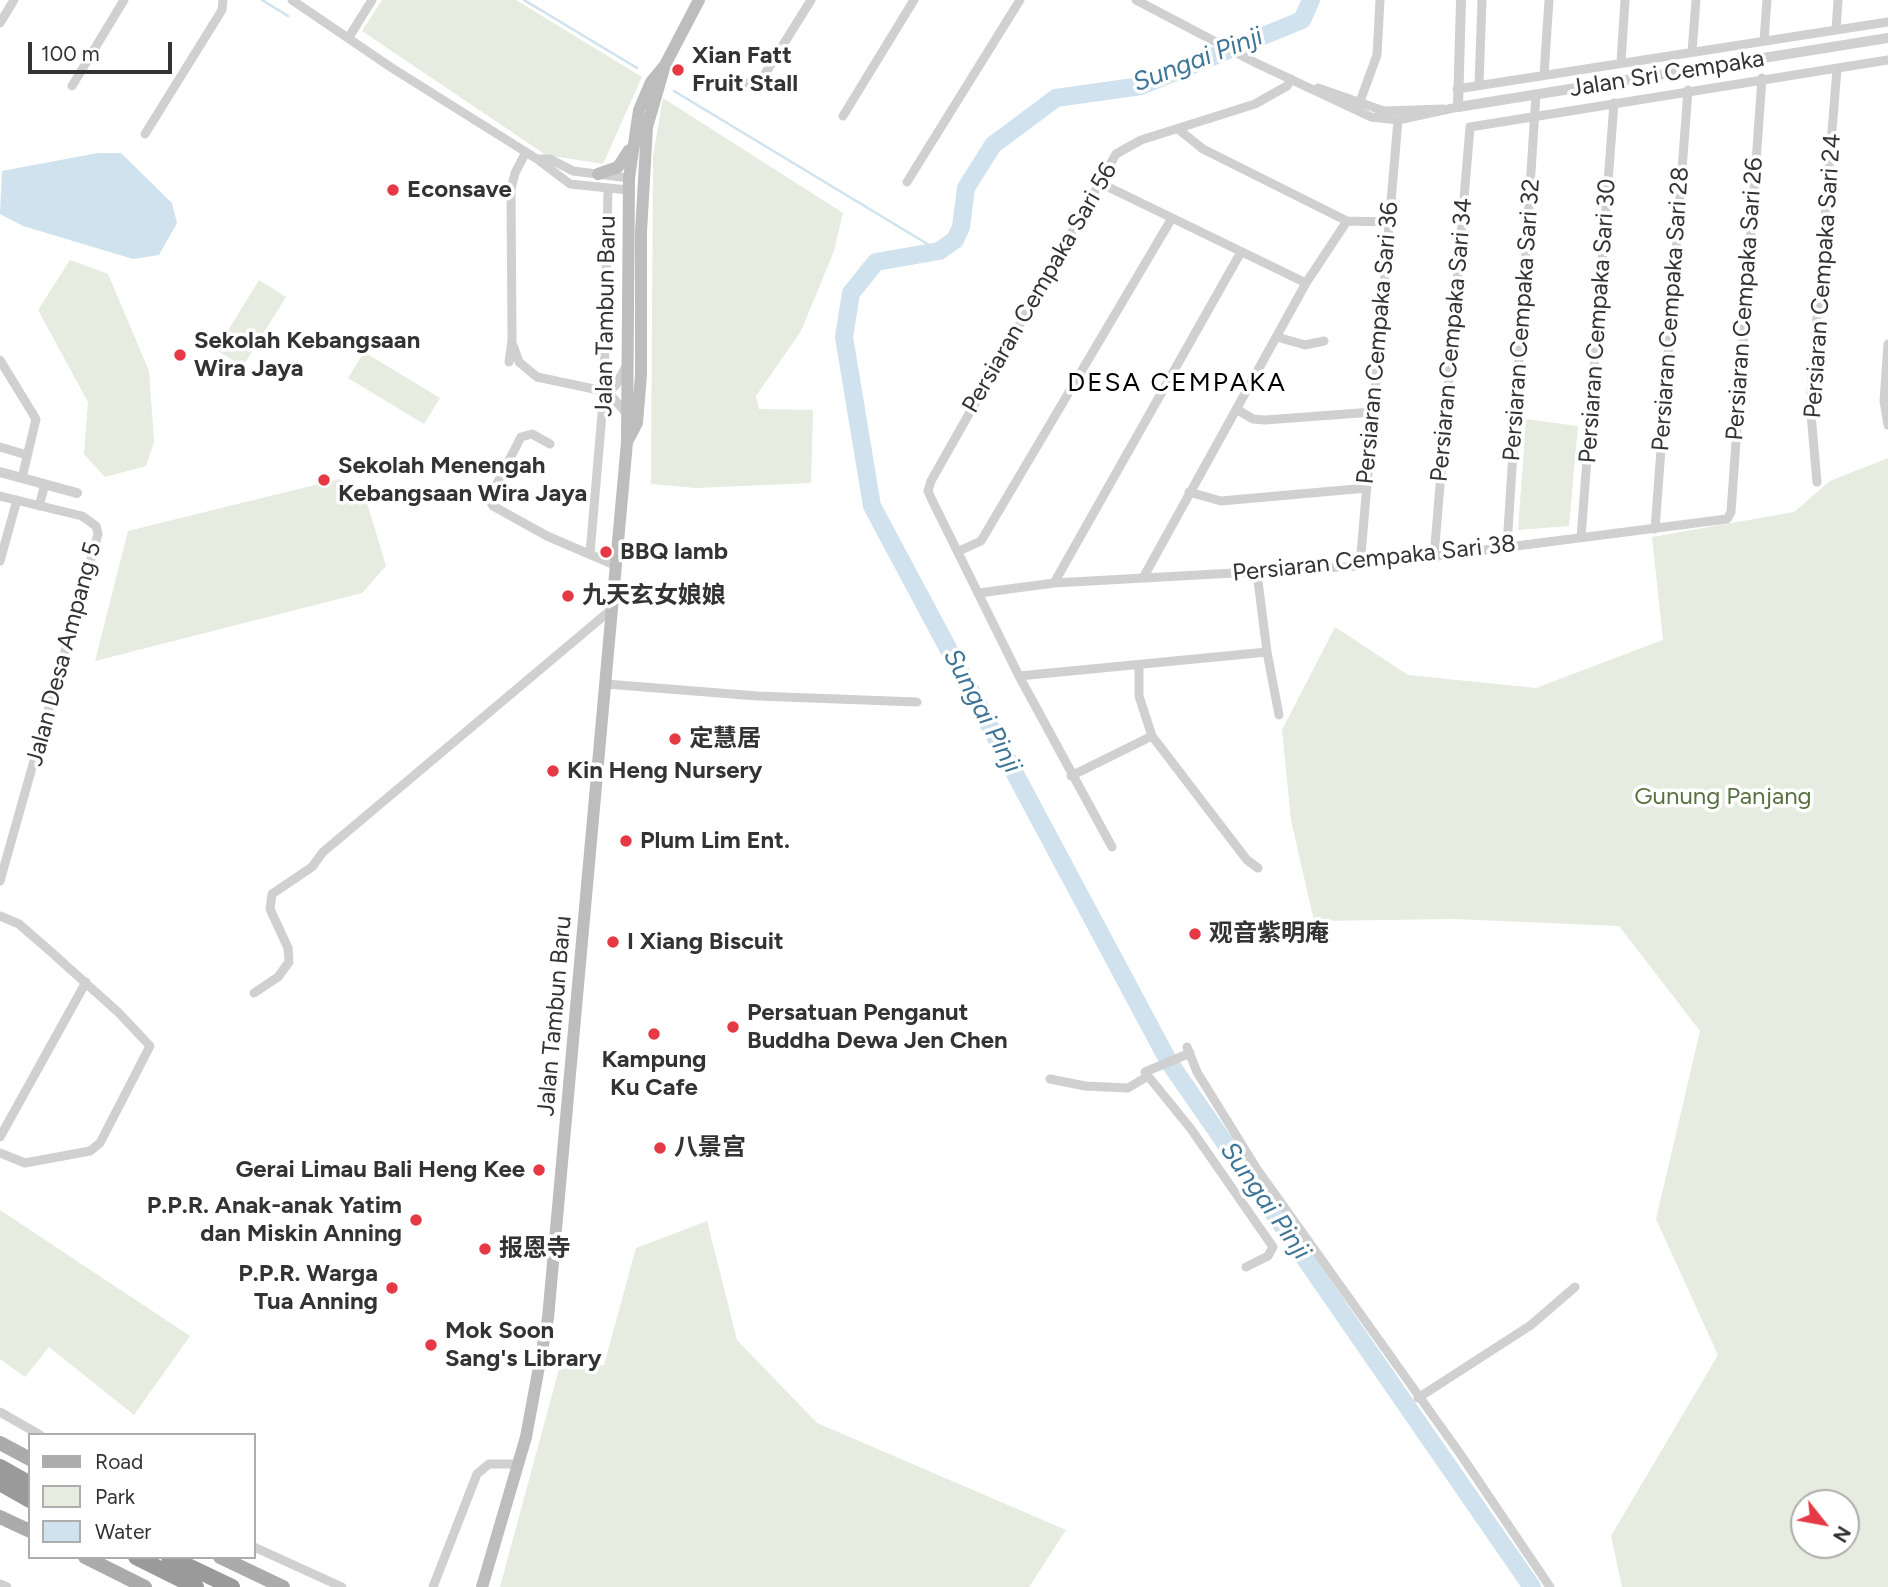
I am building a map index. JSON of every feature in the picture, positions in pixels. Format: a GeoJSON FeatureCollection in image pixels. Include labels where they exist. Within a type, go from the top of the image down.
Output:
{"type":"FeatureCollection","features":[{"type":"Feature","properties":{"kind":"highway"},"geometry":{"type":"LineString","coordinates":[[0,1467],[28,1483]]}},
{"type":"Feature","properties":{"kind":"highway"},"geometry":{"type":"LineString","coordinates":[[0,1483],[28,1499]]}},
{"type":"Feature","properties":{"kind":"highway"},"geometry":{"type":"LineString","coordinates":[[140,1559],[196,1587]]}},
{"type":"Feature","properties":{"kind":"highway"},"geometry":{"type":"LineString","coordinates":[[173,1559],[232,1587]]}},
{"type":"Feature","properties":{"kind":"main road"},"geometry":{"type":"LineString","coordinates":[[598,174],[618,167],[627,156],[644,94],[665,65],[699,0]]}},
{"type":"Feature","properties":{"kind":"main road"},"geometry":{"type":"LineString","coordinates":[[641,232],[644,157],[654,101],[665,65]]}},
{"type":"Feature","properties":{"kind":"main road"},"geometry":{"type":"LineString","coordinates":[[630,184],[638,173],[645,118],[654,101]]}},
{"type":"Feature","properties":{"kind":"main road"},"geometry":{"type":"LineString","coordinates":[[634,137],[630,184],[641,232]]}},
{"type":"Feature","properties":{"kind":"main road","name":"Jalan Tambun Baru"},"geometry":{"type":"LineString","coordinates":[[482,1587],[535,1399],[548,1318],[627,442],[630,184]]}},
{"type":"Feature","properties":{"kind":"main road","name":"Jalan Tambun Baru"},"geometry":{"type":"LineString","coordinates":[[627,442],[637,423],[641,375],[641,232]]}},
{"type":"Feature","properties":{"kind":"main road"},"geometry":{"type":"LineString","coordinates":[[0,1443],[28,1458]]}},
{"type":"Feature","properties":{"kind":"main road"},"geometry":{"type":"LineString","coordinates":[[0,1517],[28,1530]]}},
{"type":"Feature","properties":{"kind":"main road"},"geometry":{"type":"LineString","coordinates":[[89,1559],[145,1587]]}},
{"type":"Feature","properties":{"kind":"main road"},"geometry":{"type":"LineString","coordinates":[[224,1559],[283,1587]]}},
{"type":"Feature","properties":{"kind":"street"},"geometry":{"type":"LineString","coordinates":[[0,23],[12,3],[1,0]]}},
{"type":"Feature","properties":{"kind":"street"},"geometry":{"type":"LineString","coordinates":[[72,86],[124,0]]}},
{"type":"Feature","properties":{"kind":"street"},"geometry":{"type":"LineString","coordinates":[[145,134],[222,10],[223,0]]}},
{"type":"Feature","properties":{"kind":"street"},"geometry":{"type":"LineString","coordinates":[[292,0],[537,159],[570,184],[608,188],[630,184]]}},
{"type":"Feature","properties":{"kind":"street"},"geometry":{"type":"LineString","coordinates":[[349,37],[372,0]]}},
{"type":"Feature","properties":{"kind":"street"},"geometry":{"type":"LineString","coordinates":[[747,83],[763,77],[769,71],[811,0]]}},
{"type":"Feature","properties":{"kind":"street"},"geometry":{"type":"LineString","coordinates":[[843,116],[914,0]]}},
{"type":"Feature","properties":{"kind":"street"},"geometry":{"type":"LineString","coordinates":[[907,182],[1020,0]]}},
{"type":"Feature","properties":{"kind":"street","name":"Jalan Sri Cempaka"},"geometry":{"type":"LineString","coordinates":[[1136,0],[1256,63],[1361,107],[1383,120],[1398,120],[1445,109],[1888,38]]}},
{"type":"Feature","properties":{"kind":"street"},"geometry":{"type":"LineString","coordinates":[[1361,107],[1377,55],[1380,0]]}},
{"type":"Feature","properties":{"kind":"street"},"geometry":{"type":"LineString","coordinates":[[1458,107],[1461,0]]}},
{"type":"Feature","properties":{"kind":"street"},"geometry":{"type":"LineString","coordinates":[[1479,85],[1482,0]]}},
{"type":"Feature","properties":{"kind":"street"},"geometry":{"type":"LineString","coordinates":[[1544,75],[1549,0]]}},
{"type":"Feature","properties":{"kind":"street"},"geometry":{"type":"LineString","coordinates":[[1621,63],[1625,0]]}},
{"type":"Feature","properties":{"kind":"street"},"geometry":{"type":"LineString","coordinates":[[1692,52],[1696,0]]}},
{"type":"Feature","properties":{"kind":"street"},"geometry":{"type":"LineString","coordinates":[[1764,41],[1767,0]]}},
{"type":"Feature","properties":{"kind":"street"},"geometry":{"type":"LineString","coordinates":[[1836,30],[1838,0]]}},
{"type":"Feature","properties":{"kind":"street"},"geometry":{"type":"LineString","coordinates":[[1457,89],[1888,22]]}},
{"type":"Feature","properties":{"kind":"street"},"geometry":{"type":"LineString","coordinates":[[1535,116],[1888,60]]}},
{"type":"Feature","properties":{"kind":"street","name":"Persiaran Cempaka Sari 24"},"geometry":{"type":"LineString","coordinates":[[1817,482],[1810,403],[1837,69]]}},
{"type":"Feature","properties":{"kind":"street","name":"Persiaran Cempaka Sari 26"},"geometry":{"type":"LineString","coordinates":[[1727,519],[1731,512],[1762,78]]}},
{"type":"Feature","properties":{"kind":"street","name":"Persiaran Cempaka Sari 56"},"geometry":{"type":"LineString","coordinates":[[959,551],[928,491],[931,481],[1116,155],[1141,140],[1255,104],[1287,86],[1291,79]]}},
{"type":"Feature","properties":{"kind":"street","name":"Persiaran Cempaka Sari 28"},"geometry":{"type":"LineString","coordinates":[[1655,529],[1688,90]]}},
{"type":"Feature","properties":{"kind":"street","name":"Persiaran Cempaka Sari 32"},"geometry":{"type":"LineString","coordinates":[[1507,546],[1535,94]]}},
{"type":"Feature","properties":{"kind":"street","name":"Persiaran Cempaka Sari 30"},"geometry":{"type":"LineString","coordinates":[[1581,538],[1615,103]]}},
{"type":"Feature","properties":{"kind":"street","name":"Jalan Sri Cempaka"},"geometry":{"type":"LineString","coordinates":[[1361,107],[1384,111],[1445,109]]}},
{"type":"Feature","properties":{"kind":"street"},"geometry":{"type":"LineString","coordinates":[[1398,120],[1412,110]]}},
{"type":"Feature","properties":{"kind":"street","name":"Persiaran Cempaka Sari 34"},"geometry":{"type":"LineString","coordinates":[[1434,557],[1469,129],[1473,125],[1535,116]]}},
{"type":"Feature","properties":{"kind":"street","name":"Persiaran Cempaka Sari 36"},"geometry":{"type":"LineString","coordinates":[[1360,566],[1398,120]]}},
{"type":"Feature","properties":{"kind":"street"},"geometry":{"type":"LineString","coordinates":[[1178,129],[1203,149],[1347,221],[1388,222]]}},
{"type":"Feature","properties":{"kind":"street"},"geometry":{"type":"LineString","coordinates":[[509,362],[512,340],[511,189],[526,152]]}},
{"type":"Feature","properties":{"kind":"street"},"geometry":{"type":"LineString","coordinates":[[537,159],[550,159],[573,171],[598,174],[630,184]]}},
{"type":"Feature","properties":{"kind":"street"},"geometry":{"type":"LineString","coordinates":[[1100,183],[1306,284]]}},
{"type":"Feature","properties":{"kind":"street"},"geometry":{"type":"LineString","coordinates":[[590,553],[606,392],[608,188]]}},
{"type":"Feature","properties":{"kind":"street"},"geometry":{"type":"LineString","coordinates":[[1112,847],[1019,676],[959,551],[981,541],[1172,218]]}},
{"type":"Feature","properties":{"kind":"street"},"geometry":{"type":"LineString","coordinates":[[1143,578],[1306,284],[1347,221]]}},
{"type":"Feature","properties":{"kind":"street"},"geometry":{"type":"LineString","coordinates":[[1054,583],[1241,252]]}},
{"type":"Feature","properties":{"kind":"street"},"geometry":{"type":"LineString","coordinates":[[1277,337],[1305,345],[1324,341]]}},
{"type":"Feature","properties":{"kind":"street"},"geometry":{"type":"LineString","coordinates":[[512,340],[519,362],[537,377],[606,392],[626,413]]}},
{"type":"Feature","properties":{"kind":"street"},"geometry":{"type":"LineString","coordinates":[[1888,344],[1884,401],[1888,425]]}},
{"type":"Feature","properties":{"kind":"street"},"geometry":{"type":"LineString","coordinates":[[0,360],[36,419],[22,478]]}},
{"type":"Feature","properties":{"kind":"street"},"geometry":{"type":"LineString","coordinates":[[606,392],[616,385],[627,362]]}},
{"type":"Feature","properties":{"kind":"street"},"geometry":{"type":"LineString","coordinates":[[1236,409],[1253,419],[1265,421],[1373,412]]}},
{"type":"Feature","properties":{"kind":"street"},"geometry":{"type":"LineString","coordinates":[[550,444],[532,434],[520,437],[489,499],[493,506],[547,536],[617,566]]}},
{"type":"Feature","properties":{"kind":"street"},"geometry":{"type":"LineString","coordinates":[[0,447],[27,455]]}},
{"type":"Feature","properties":{"kind":"street"},"geometry":{"type":"LineString","coordinates":[[0,472],[77,493]]}},
{"type":"Feature","properties":{"kind":"street"},"geometry":{"type":"LineString","coordinates":[[39,506],[45,484]]}},
{"type":"Feature","properties":{"kind":"street"},"geometry":{"type":"LineString","coordinates":[[1189,492],[1221,501],[1367,488]]}},
{"type":"Feature","properties":{"kind":"street","name":"Jalan Desa Ampang 5"},"geometry":{"type":"LineString","coordinates":[[0,496],[82,516],[96,526],[98,534],[1,881]]}},
{"type":"Feature","properties":{"kind":"street"},"geometry":{"type":"LineString","coordinates":[[0,562],[16,500]]}},
{"type":"Feature","properties":{"kind":"street","name":"Persiaran Cempaka Sari 38"},"geometry":{"type":"LineString","coordinates":[[979,593],[1054,583],[1360,566],[1727,519]]}},
{"type":"Feature","properties":{"kind":"street"},"geometry":{"type":"LineString","coordinates":[[1258,573],[1267,652],[1279,715]]}},
{"type":"Feature","properties":{"kind":"street"},"geometry":{"type":"LineString","coordinates":[[254,993],[278,977],[289,962],[288,948],[270,909],[272,894],[312,867],[323,852],[612,610]]}},
{"type":"Feature","properties":{"kind":"street"},"geometry":{"type":"LineString","coordinates":[[1019,676],[1267,652]]}},
{"type":"Feature","properties":{"kind":"street"},"geometry":{"type":"LineString","coordinates":[[1139,665],[1139,696],[1152,736],[1247,860],[1258,868]]}},
{"type":"Feature","properties":{"kind":"street"},"geometry":{"type":"LineString","coordinates":[[606,684],[758,696],[917,702]]}},
{"type":"Feature","properties":{"kind":"street"},"geometry":{"type":"LineString","coordinates":[[1071,776],[1152,736]]}},
{"type":"Feature","properties":{"kind":"street"},"geometry":{"type":"LineString","coordinates":[[0,916],[19,924],[86,982],[150,1046],[100,1143],[90,1151],[25,1163],[0,1153]]}},
{"type":"Feature","properties":{"kind":"street"},"geometry":{"type":"LineString","coordinates":[[0,1137],[86,982]]}},
{"type":"Feature","properties":{"kind":"street"},"geometry":{"type":"LineString","coordinates":[[1246,1267],[1268,1256],[1273,1247],[1191,1129],[1145,1072],[1179,1057],[1188,1050],[1197,1072],[1257,1169],[1461,1455],[1550,1587]]}},
{"type":"Feature","properties":{"kind":"street"},"geometry":{"type":"LineString","coordinates":[[1050,1079],[1108,1089],[1128,1088],[1147,1076]]}},
{"type":"Feature","properties":{"kind":"street"},"geometry":{"type":"LineString","coordinates":[[1418,1398],[1531,1325],[1575,1287]]}},
{"type":"Feature","properties":{"kind":"street"},"geometry":{"type":"LineString","coordinates":[[0,1412],[37,1433]]}},
{"type":"Feature","properties":{"kind":"street"},"geometry":{"type":"LineString","coordinates":[[433,1587],[477,1474],[489,1464],[518,1464]]}},
{"type":"Feature","properties":{"kind":"street"},"geometry":{"type":"LineString","coordinates":[[256,1548],[342,1587]]}},
{"type":"Feature","properties":{"kind":"street"},"geometry":{"type":"LineString","coordinates":[[0,1584],[7,1587]]}},
{"type":"Feature","properties":{"kind":"green space"},"geometry":{"type":"Polygon","coordinates":[[[382,0],[516,0],[642,77],[603,164],[546,155],[362,31],[382,0]]]}},
{"type":"Feature","properties":{"kind":"green space"},"geometry":{"type":"Polygon","coordinates":[[[663,98],[843,213],[834,251],[801,331],[756,396],[759,409],[813,410],[811,483],[696,488],[651,484],[653,156],[663,98]]]}},
{"type":"Feature","properties":{"kind":"green space"},"geometry":{"type":"Polygon","coordinates":[[[70,260],[108,274],[149,371],[154,442],[146,466],[105,477],[84,454],[88,402],[38,310],[70,260]]]}},
{"type":"Feature","properties":{"kind":"green space"},"geometry":{"type":"Polygon","coordinates":[[[259,280],[286,297],[243,366],[216,350],[259,280]]]}},
{"type":"Feature","properties":{"kind":"green space"},"geometry":{"type":"Polygon","coordinates":[[[364,352],[440,398],[424,424],[348,378],[364,352]]]}},
{"type":"Feature","properties":{"kind":"green space"},"geometry":{"type":"Polygon","coordinates":[[[1526,419],[1578,426],[1569,526],[1518,530],[1526,419]]]}},
{"type":"Feature","properties":{"kind":"green space","name":"Gunung Panjang"},"geometry":{"type":"Polygon","coordinates":[[[1888,458],[1888,1587],[1622,1587],[1611,1536],[1718,1355],[1656,1219],[1700,1031],[1619,926],[1454,919],[1314,921],[1291,820],[1282,730],[1335,627],[1408,675],[1536,688],[1663,640],[1652,537],[1794,512],[1830,481],[1888,458]]]}},
{"type":"Feature","properties":{"kind":"green space"},"geometry":{"type":"Polygon","coordinates":[[[339,479],[365,496],[386,566],[362,593],[95,661],[128,531],[339,479]]]}},
{"type":"Feature","properties":{"kind":"green space"},"geometry":{"type":"Polygon","coordinates":[[[0,1210],[190,1336],[134,1415],[49,1347],[25,1377],[0,1359],[0,1210]]]}},
{"type":"Feature","properties":{"kind":"green space"},"geometry":{"type":"Polygon","coordinates":[[[707,1221],[737,1340],[817,1423],[1066,1530],[1029,1587],[500,1587],[559,1369],[604,1365],[636,1248],[707,1221]]]}},
{"type":"Feature","properties":{"kind":"water"},"geometry":{"type":"Polygon","coordinates":[[[98,153],[121,153],[172,203],[177,223],[159,255],[133,259],[23,226],[0,214],[2,171],[98,153]]]}},
{"type":"Feature","properties":{"kind":"waterway"},"geometry":{"type":"LineString","coordinates":[[262,0],[288,16]]}},
{"type":"Feature","properties":{"kind":"waterway"},"geometry":{"type":"LineString","coordinates":[[524,0],[637,68]]}},
{"type":"Feature","properties":{"kind":"waterway","name":"Sungai Pinji"},"geometry":{"type":"LineString","coordinates":[[1311,0],[1302,20],[1141,86],[1056,98],[993,145],[966,188],[961,227],[955,240],[939,251],[876,262],[851,293],[844,337],[872,506],[1169,1062],[1532,1587]]}},
{"type":"Feature","properties":{"kind":"waterway"},"geometry":{"type":"LineString","coordinates":[[674,91],[939,251]]}},
{"type":"Feature","properties":{"kind":"place","name":"Xian Fatt Fruit Stall"},"geometry":{"type":"Point","coordinates":[678,70]}},
{"type":"Feature","properties":{"kind":"place","name":"Econsave"},"geometry":{"type":"Point","coordinates":[393,190]}},
{"type":"Feature","properties":{"kind":"place","name":"Sekolah Kebangsaan Wira Jaya"},"geometry":{"type":"Point","coordinates":[180,355]}},
{"type":"Feature","properties":{"kind":"place","name":"Sekolah Menengah Kebangsaan Wira Jaya"},"geometry":{"type":"Point","coordinates":[324,480]}},
{"type":"Feature","properties":{"kind":"place","name":"BBQ lamb"},"geometry":{"type":"Point","coordinates":[606,552]}},
{"type":"Feature","properties":{"kind":"place","name":"九天玄女娘娘"},"geometry":{"type":"Point","coordinates":[568,596]}},
{"type":"Feature","properties":{"kind":"place","name":"定慧居"},"geometry":{"type":"Point","coordinates":[675,739]}},
{"type":"Feature","properties":{"kind":"place","name":"Kin Heng Nursery"},"geometry":{"type":"Point","coordinates":[553,771]}},
{"type":"Feature","properties":{"kind":"place","name":"Plum Lim Ent."},"geometry":{"type":"Point","coordinates":[626,841]}},
{"type":"Feature","properties":{"kind":"place","name":"观音紫明庵"},"geometry":{"type":"Point","coordinates":[1195,934]}},
{"type":"Feature","properties":{"kind":"place","name":"I Xiang Biscuit"},"geometry":{"type":"Point","coordinates":[613,942]}},
{"type":"Feature","properties":{"kind":"place","name":"Persatuan Penganut Buddha Dewa Jen Chen"},"geometry":{"type":"Point","coordinates":[733,1027]}},
{"type":"Feature","properties":{"kind":"place","name":"Kampung Ku Cafe"},"geometry":{"type":"Point","coordinates":[654,1034]}},
{"type":"Feature","properties":{"kind":"place","name":"八景宫"},"geometry":{"type":"Point","coordinates":[660,1148]}},
{"type":"Feature","properties":{"kind":"place","name":"Gerai Limau Bali Heng Kee"},"geometry":{"type":"Point","coordinates":[539,1170]}},
{"type":"Feature","properties":{"kind":"place","name":"P.P.R. Anak-anak Yatim dan Miskin Anning"},"geometry":{"type":"Point","coordinates":[416,1220]}},
{"type":"Feature","properties":{"kind":"place","name":"报恩寺"},"geometry":{"type":"Point","coordinates":[485,1249]}},
{"type":"Feature","properties":{"kind":"place","name":"P.P.R. Warga Tua Anning"},"geometry":{"type":"Point","coordinates":[392,1288]}},
{"type":"Feature","properties":{"kind":"place","name":"Mok Soon Sang's Library"},"geometry":{"type":"Point","coordinates":[431,1345]}},
{"type":"Feature","properties":{"kind":"district","name":"DESA CEMPAKA"},"geometry":{"type":"Point","coordinates":[1177,383]}}]}
